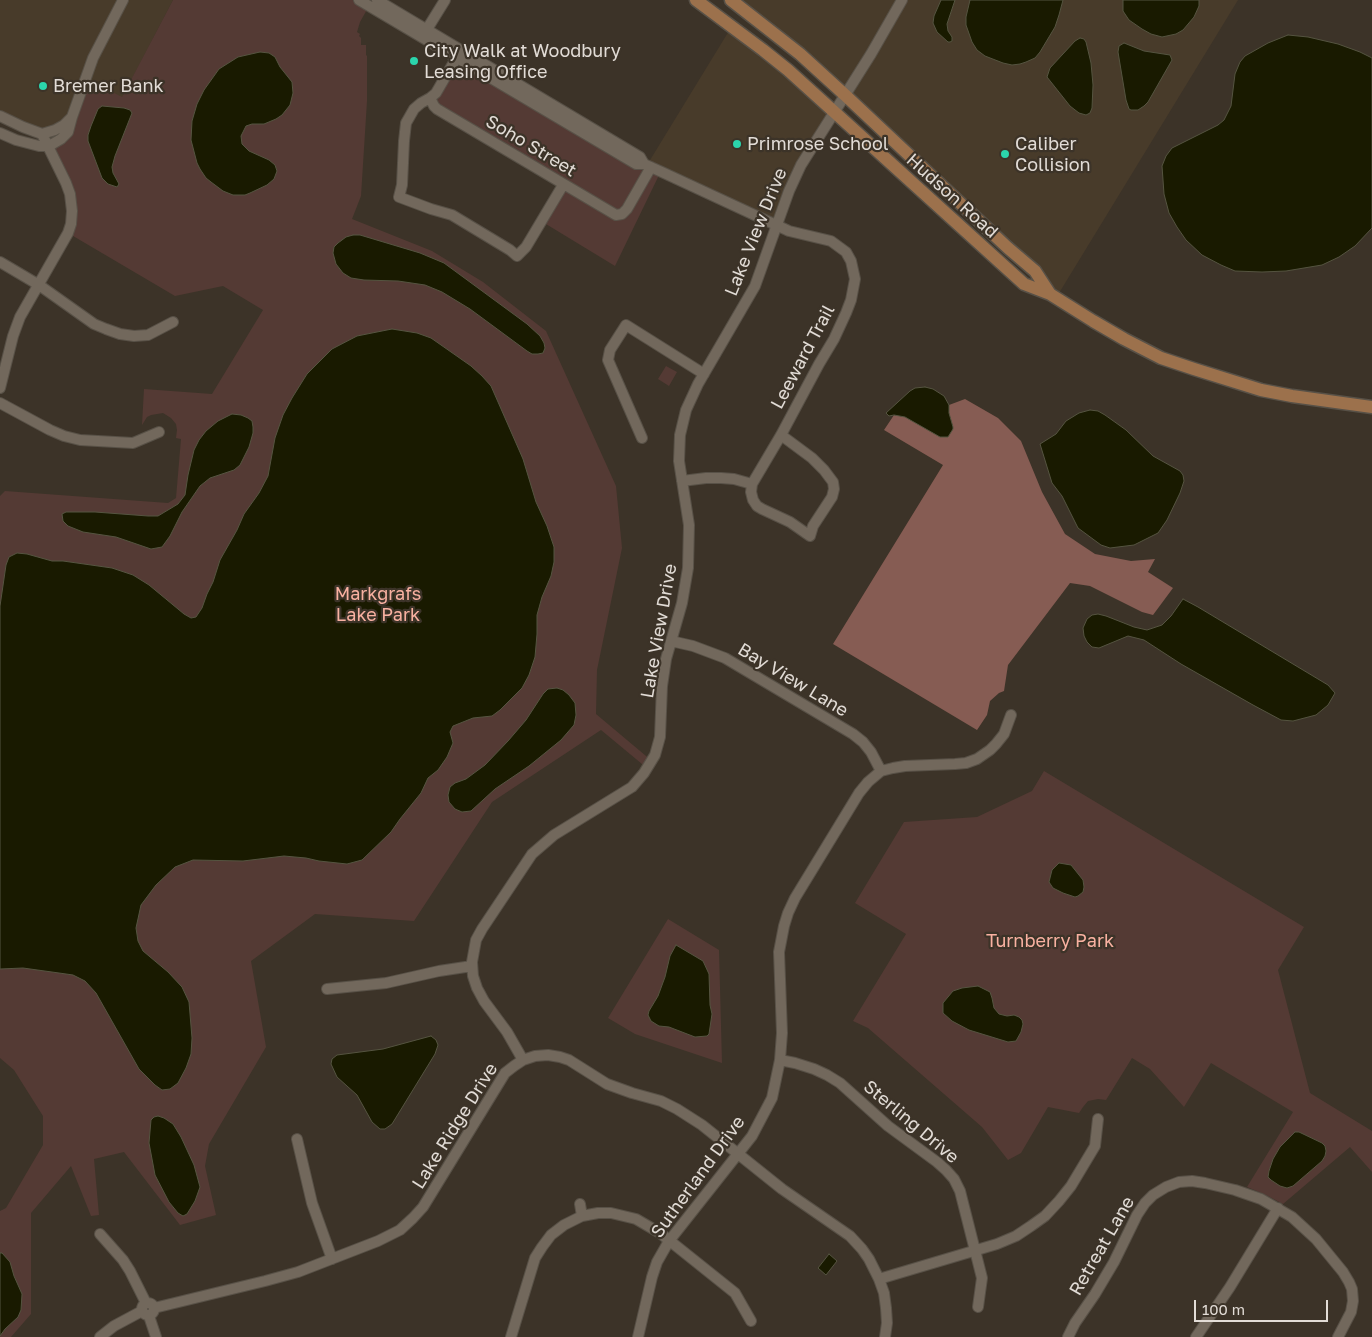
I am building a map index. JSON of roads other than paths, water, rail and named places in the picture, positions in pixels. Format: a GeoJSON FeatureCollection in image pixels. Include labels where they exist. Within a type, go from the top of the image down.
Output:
{"type":"FeatureCollection","features":[{"type":"Feature","properties":{"kind":"street"},"geometry":{"type":"LineString","coordinates":[[0,133],[16,140],[39,146],[49,146],[68,132],[93,58],[123,0]]}},
{"type":"Feature","properties":{"kind":"street"},"geometry":{"type":"LineString","coordinates":[[359,0],[425,34]]}},
{"type":"Feature","properties":{"kind":"street"},"geometry":{"type":"LineString","coordinates":[[377,0],[425,34]]}},
{"type":"Feature","properties":{"kind":"street"},"geometry":{"type":"LineString","coordinates":[[425,34],[445,0]]}},
{"type":"Feature","properties":{"kind":"street","name":"Hudson Road"},"geometry":{"type":"LineString","coordinates":[[696,0],[788,70],[1024,284],[1050,294],[1092,322],[1161,358],[1194,370],[1261,390],[1372,407]]}},
{"type":"Feature","properties":{"kind":"street","name":"Hudson Road"},"geometry":{"type":"LineString","coordinates":[[731,0],[800,54],[845,95],[1035,271],[1050,294]]}},
{"type":"Feature","properties":{"kind":"street","name":"Lake View Drive"},"geometry":{"type":"LineString","coordinates":[[523,1060],[505,1028],[480,996],[474,980],[472,966],[475,944],[480,932],[532,854],[554,835],[629,789],[642,777],[655,755],[659,742],[662,686],[670,641],[683,596],[688,568],[688,518],[679,468],[682,422],[690,398],[755,286],[801,165],[876,48],[902,0]]}},
{"type":"Feature","properties":{"kind":"street","name":"Leeward Trail"},"geometry":{"type":"LineString","coordinates":[[425,34],[636,164],[648,166],[789,231],[823,239],[839,246],[846,252],[852,261],[855,279],[851,300],[839,328],[752,484],[751,492],[757,506],[790,522],[810,536],[813,526],[832,497],[833,482],[812,458],[781,435]]}},
{"type":"Feature","properties":{"kind":"street"},"geometry":{"type":"LineString","coordinates":[[459,54],[436,93],[421,102],[414,109],[406,123],[402,185],[399,197],[452,215],[517,256],[525,248],[563,185]]}},
{"type":"Feature","properties":{"kind":"street","name":"Soho Street"},"geometry":{"type":"LineString","coordinates":[[430,98],[437,109],[612,214],[618,215],[627,209],[648,166]]}},
{"type":"Feature","properties":{"kind":"street"},"geometry":{"type":"LineString","coordinates":[[0,116],[42,134],[64,125],[72,117]]}},
{"type":"Feature","properties":{"kind":"street"},"geometry":{"type":"LineString","coordinates":[[0,388],[13,336],[20,317],[68,233],[71,224],[72,211],[68,188],[42,134]]}},
{"type":"Feature","properties":{"kind":"street"},"geometry":{"type":"LineString","coordinates":[[0,262],[39,285],[94,324],[120,334],[148,335],[173,322]]}},
{"type":"Feature","properties":{"kind":"street"},"geometry":{"type":"LineString","coordinates":[[642,438],[608,362],[609,352],[626,325],[704,374]]}},
{"type":"Feature","properties":{"kind":"street"},"geometry":{"type":"LineString","coordinates":[[0,403],[50,430],[80,440],[133,443],[160,432]]}},
{"type":"Feature","properties":{"kind":"street"},"geometry":{"type":"LineString","coordinates":[[682,481],[721,478],[752,484]]}},
{"type":"Feature","properties":{"kind":"street","name":"Bay View Lane"},"geometry":{"type":"LineString","coordinates":[[670,641],[693,646],[725,658],[853,734],[871,752],[881,771]]}},
{"type":"Feature","properties":{"kind":"street"},"geometry":{"type":"LineString","coordinates":[[881,771],[905,766],[956,764],[977,760],[990,750],[1004,734],[1010,715]]}},
{"type":"Feature","properties":{"kind":"street","name":"Sutherland Drive"},"geometry":{"type":"LineString","coordinates":[[638,1337],[652,1277],[669,1241],[752,1136],[772,1098],[780,1060],[782,1033],[779,952],[788,913],[795,898],[859,793],[881,771]]}},
{"type":"Feature","properties":{"kind":"street"},"geometry":{"type":"LineString","coordinates":[[327,989],[386,983],[472,966]]}},
{"type":"Feature","properties":{"kind":"street","name":"Lake Ridge Drive"},"geometry":{"type":"LineString","coordinates":[[100,1337],[114,1326],[148,1310],[298,1272],[388,1237],[403,1228],[426,1202],[503,1076],[523,1060],[544,1055],[569,1060],[607,1084],[661,1101],[677,1109],[702,1125],[796,1199],[850,1236],[869,1259],[884,1293],[887,1323],[885,1337]]}},
{"type":"Feature","properties":{"kind":"street","name":"Sterling Drive"},"geometry":{"type":"LineString","coordinates":[[780,1060],[795,1062],[827,1075],[888,1126],[946,1170],[954,1179],[960,1191],[982,1278],[978,1307]]}},
{"type":"Feature","properties":{"kind":"street"},"geometry":{"type":"LineString","coordinates":[[879,1279],[997,1244],[1016,1236],[1045,1216],[1071,1186],[1095,1146],[1098,1118]]}},
{"type":"Feature","properties":{"kind":"street"},"geometry":{"type":"LineString","coordinates":[[297,1139],[312,1203],[332,1259]]}},
{"type":"Feature","properties":{"kind":"street","name":"Retreat Lane"},"geometry":{"type":"LineString","coordinates":[[1068,1337],[1114,1262],[1148,1200],[1159,1191],[1179,1182],[1199,1182],[1256,1197],[1278,1208],[1308,1231],[1348,1279],[1352,1294],[1352,1309],[1338,1337]]}},
{"type":"Feature","properties":{"kind":"street"},"geometry":{"type":"LineString","coordinates":[[580,1204],[582,1216]]}},
{"type":"Feature","properties":{"kind":"street"},"geometry":{"type":"LineString","coordinates":[[1196,1337],[1230,1287],[1278,1208]]}},
{"type":"Feature","properties":{"kind":"street"},"geometry":{"type":"LineString","coordinates":[[510,1337],[535,1258],[542,1247],[564,1225],[582,1216],[598,1213],[624,1215],[646,1224],[735,1294],[751,1321]]}},
{"type":"Feature","properties":{"kind":"street"},"geometry":{"type":"LineString","coordinates":[[100,1234],[130,1271],[148,1310],[156,1337]]}},
{"type":"Feature","properties":{"kind":"place","name":"City Walk at Woodbury Leasing Office"},"geometry":{"type":"Point","coordinates":[414,61]}},
{"type":"Feature","properties":{"kind":"place","name":"Bremer Bank"},"geometry":{"type":"Point","coordinates":[43,86]}},
{"type":"Feature","properties":{"kind":"place","name":"Primrose School"},"geometry":{"type":"Point","coordinates":[737,144]}},
{"type":"Feature","properties":{"kind":"place","name":"Caliber Collision"},"geometry":{"type":"Point","coordinates":[1005,154]}},
{"type":"Feature","properties":{"kind":"park label","name":"Markgrafs Lake Park"},"geometry":{"type":"Point","coordinates":[378,604]}},
{"type":"Feature","properties":{"kind":"park label","name":"Turnberry Park"},"geometry":{"type":"Point","coordinates":[1050,941]}}]}
